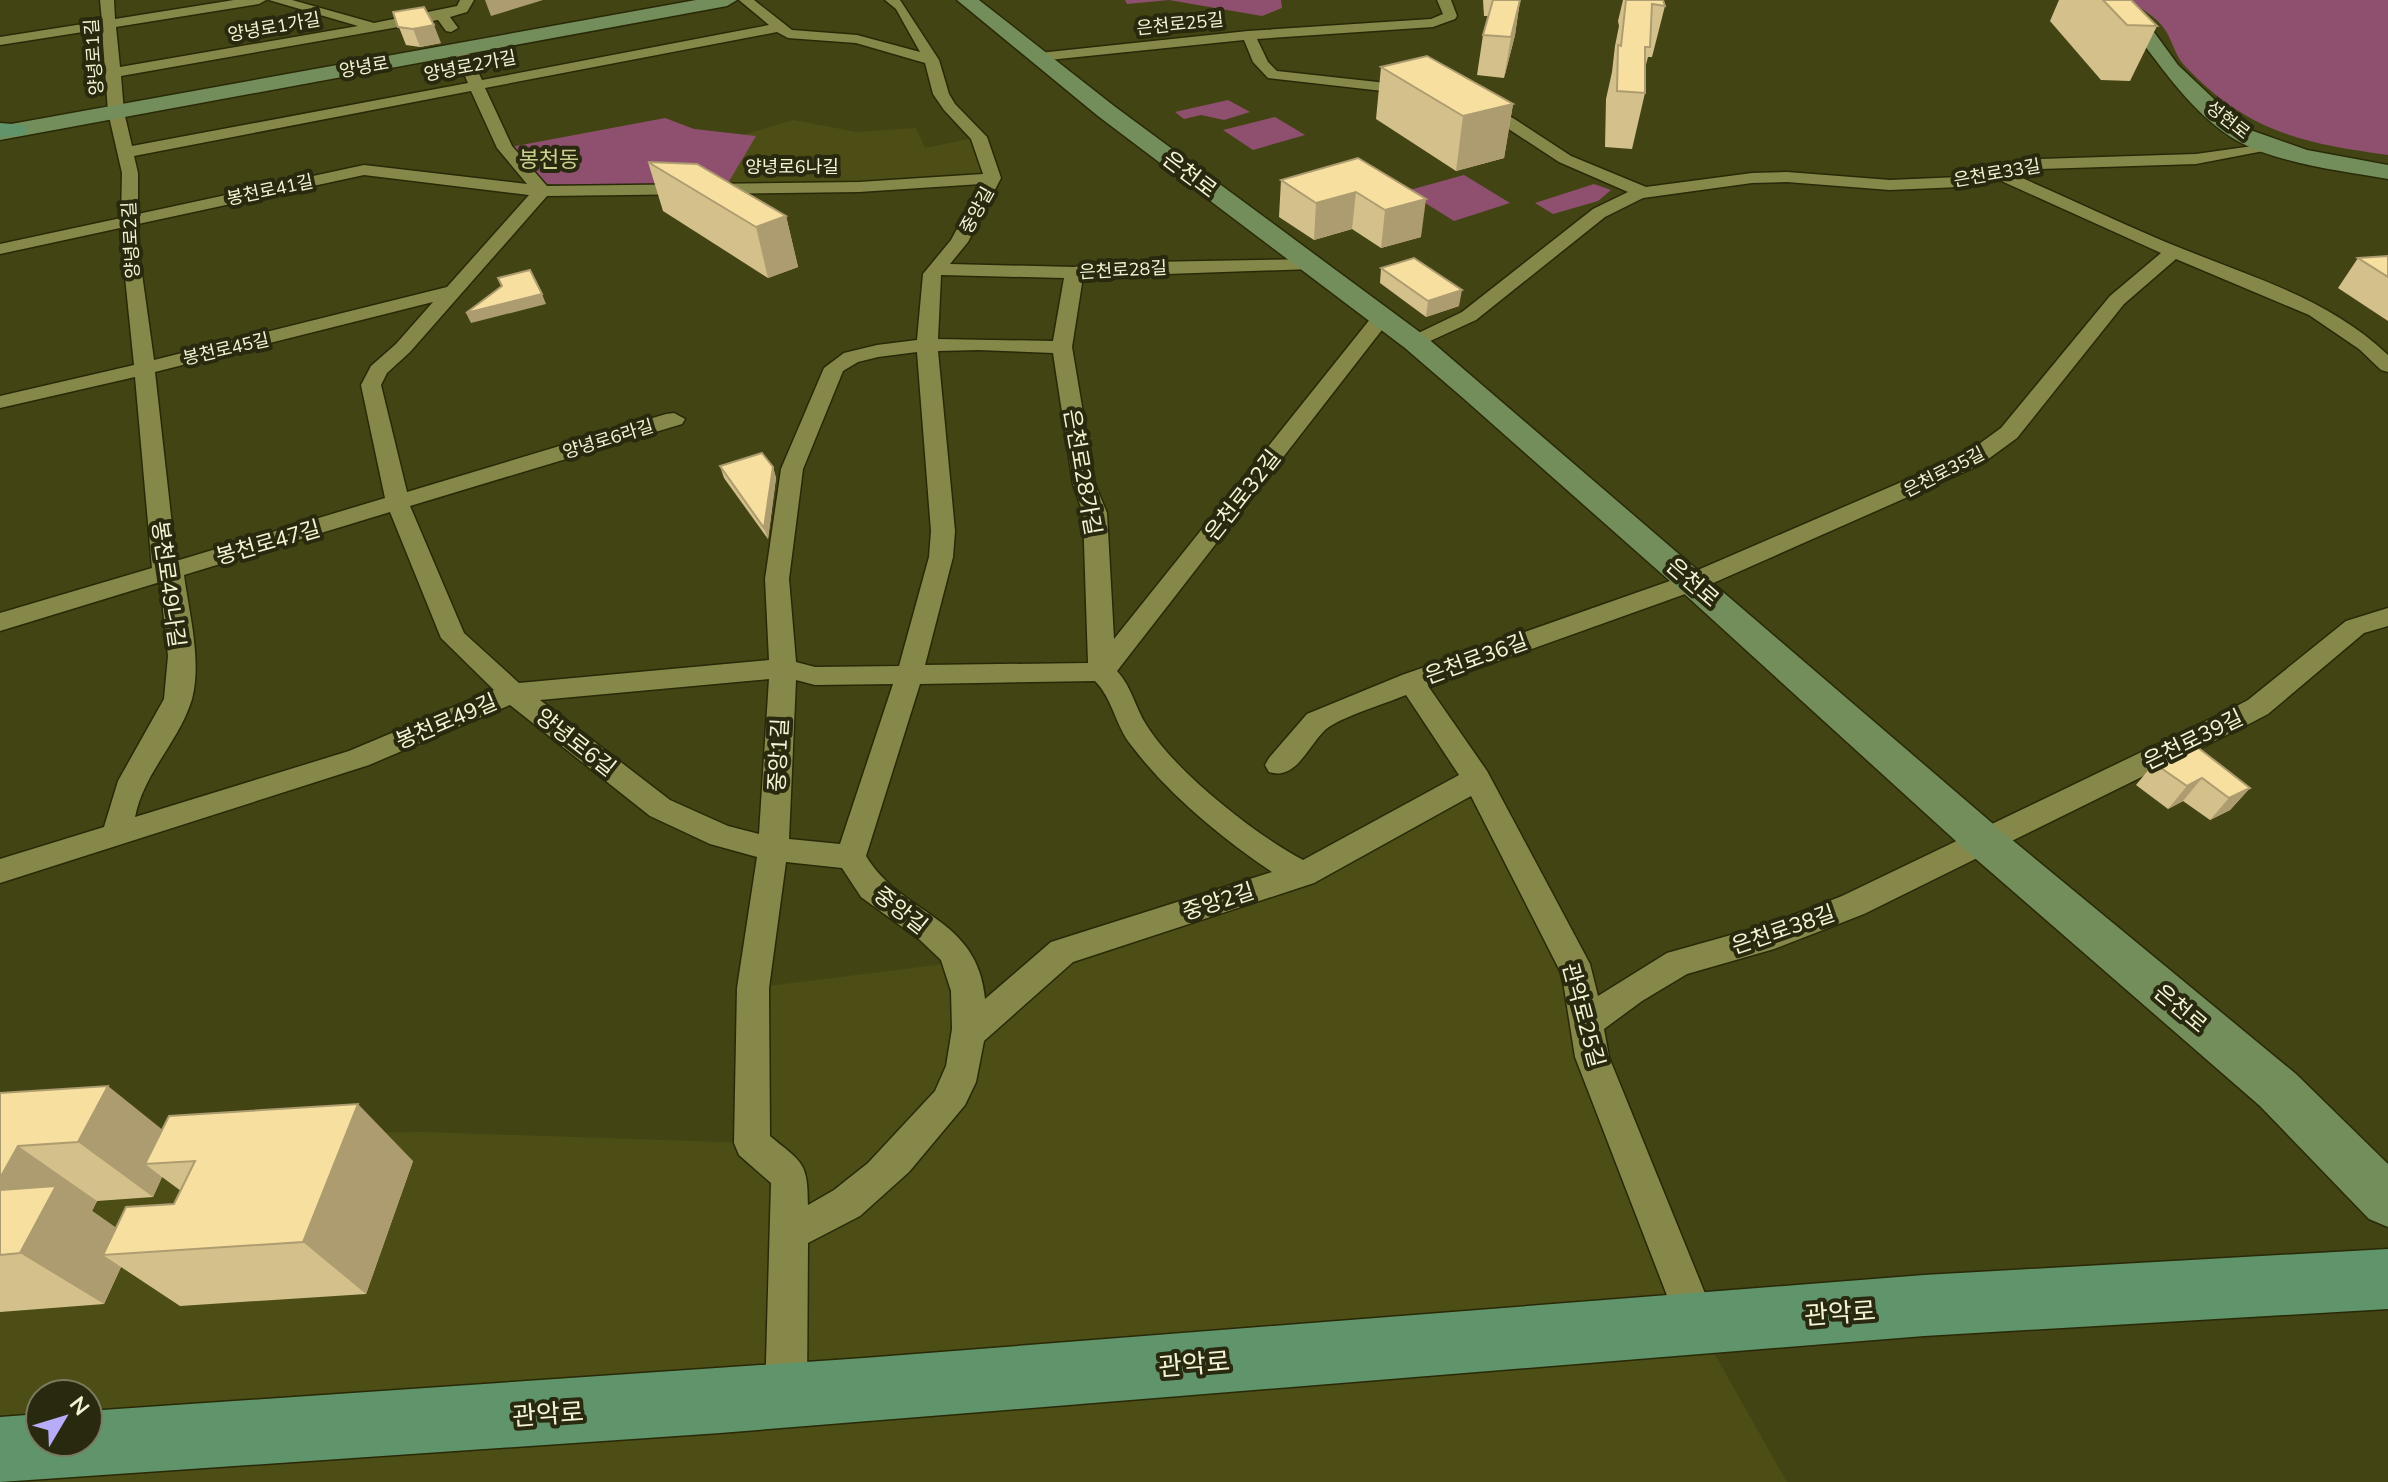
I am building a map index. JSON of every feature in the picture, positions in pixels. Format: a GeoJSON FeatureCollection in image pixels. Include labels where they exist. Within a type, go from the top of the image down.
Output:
{"type":"FeatureCollection","features":[{"type":"Feature","properties":{"kind":"main road","name":"양녕로"},"geometry":{"type":"LineString","coordinates":[[4,133],[727,0]]}},
{"type":"Feature","properties":{"kind":"main road","name":"은천로"},"geometry":{"type":"LineString","coordinates":[[967,0],[1106,111],[1415,342],[1693,582],[1984,841],[2278,1090],[2388,1201]]}},
{"type":"Feature","properties":{"kind":"main road","name":"성현로"},"geometry":{"type":"LineString","coordinates":[[2107,0],[2139,25],[2171,69],[2225,122],[2261,148],[2388,172]]}},
{"type":"Feature","properties":{"kind":"main road","name":"관악로"},"geometry":{"type":"LineString","coordinates":[[0,1450],[786,1397],[1697,1323],[2159,1291],[2388,1279]]}},
{"type":"Feature","properties":{"kind":"street","name":"양녕로1길"},"geometry":{"type":"LineString","coordinates":[[107,0],[116,112]]}},
{"type":"Feature","properties":{"kind":"street"},"geometry":{"type":"LineString","coordinates":[[0,41],[259,0]]}},
{"type":"Feature","properties":{"kind":"street"},"geometry":{"type":"LineString","coordinates":[[276,0],[373,28]]}},
{"type":"Feature","properties":{"kind":"street"},"geometry":{"type":"LineString","coordinates":[[467,0],[462,9],[442,15],[463,49],[505,148],[542,191]]}},
{"type":"Feature","properties":{"kind":"street"},"geometry":{"type":"LineString","coordinates":[[746,0],[777,28],[799,36],[857,39],[932,60]]}},
{"type":"Feature","properties":{"kind":"street","name":"중앙길"},"geometry":{"type":"LineString","coordinates":[[788,1232],[815,1224],[847,1205],[903,1155],[955,1092],[969,1033],[969,998],[960,962],[943,942],[870,887],[851,857],[909,677],[942,544],[927,346],[932,274],[959,242],[993,178],[979,137],[949,107],[941,94],[932,60],[901,7],[892,0]]}},
{"type":"Feature","properties":{"kind":"street","name":"은천로25길"},"geometry":{"type":"LineString","coordinates":[[1039,57],[1248,35],[1433,23],[1450,16],[1444,0]]}},
{"type":"Feature","properties":{"kind":"street","name":"양녕로1가길"},"geometry":{"type":"LineString","coordinates":[[112,73],[442,15]]}},
{"type":"Feature","properties":{"kind":"street","name":"양녕로2가길"},"geometry":{"type":"LineString","coordinates":[[123,153],[777,28]]}},
{"type":"Feature","properties":{"kind":"street"},"geometry":{"type":"LineString","coordinates":[[1248,35],[1260,66],[1273,75],[1439,92]]}},
{"type":"Feature","properties":{"kind":"street"},"geometry":{"type":"LineString","coordinates":[[1464,103],[1507,121],[1565,159],[1643,192]]}},
{"type":"Feature","properties":{"kind":"street","name":"양녕로2길"},"geometry":{"type":"LineString","coordinates":[[116,112],[130,173],[132,283],[137,300],[144,368]]}},
{"type":"Feature","properties":{"kind":"street","name":"은천로33길"},"geometry":{"type":"LineString","coordinates":[[1643,192],[1752,178],[1787,177],[1890,185],[1960,182],[2040,164],[2196,159],[2261,148]]}},
{"type":"Feature","properties":{"kind":"street","name":"봉천로41길"},"geometry":{"type":"LineString","coordinates":[[0,249],[364,170],[542,191]]}},
{"type":"Feature","properties":{"kind":"street"},"geometry":{"type":"LineString","coordinates":[[1998,173],[2173,252],[2320,311],[2378,354],[2388,366]]}},
{"type":"Feature","properties":{"kind":"street","name":"양녕로6나길"},"geometry":{"type":"LineString","coordinates":[[542,191],[859,187],[993,178]]}},
{"type":"Feature","properties":{"kind":"street","name":"양녕로6길"},"geometry":{"type":"LineString","coordinates":[[542,191],[403,348],[378,370],[371,385],[398,504],[439,608],[454,638],[513,693],[660,808],[721,836],[773,849],[851,857]]}},
{"type":"Feature","properties":{"kind":"street"},"geometry":{"type":"LineString","coordinates":[[1415,342],[1469,316],[1599,213],[1624,198],[1643,192]]}},
{"type":"Feature","properties":{"kind":"street","name":"은천로35길"},"geometry":{"type":"LineString","coordinates":[[1693,582],[1903,493],[1996,445],[2117,300],[2173,252]]}},
{"type":"Feature","properties":{"kind":"street","name":"은천로28길"},"geometry":{"type":"LineString","coordinates":[[936,269],[1074,273],[1094,269],[1311,263]]}},
{"type":"Feature","properties":{"kind":"street","name":"은천로28가길"},"geometry":{"type":"LineString","coordinates":[[1074,273],[1062,347],[1084,484],[1095,513],[1102,672]]}},
{"type":"Feature","properties":{"kind":"street","name":"봉천로45길"},"geometry":{"type":"LineString","coordinates":[[0,402],[450,292]]}},
{"type":"Feature","properties":{"kind":"street","name":"은천로32길"},"geometry":{"type":"LineString","coordinates":[[1102,672],[1382,317]]}},
{"type":"Feature","properties":{"kind":"street"},"geometry":{"type":"LineString","coordinates":[[927,346],[1062,347]]}},
{"type":"Feature","properties":{"kind":"street","name":"중앙1길"},"geometry":{"type":"LineString","coordinates":[[788,1232],[790,1176],[752,1143],[753,988],[773,849],[783,668],[777,579],[792,469],[838,363],[854,354],[927,346]]}},
{"type":"Feature","properties":{"kind":"street","name":"봉천로49나길"},"geometry":{"type":"LineString","coordinates":[[118,834],[121,810],[132,779],[178,697],[180,652],[172,575],[165,572],[144,368]]}},
{"type":"Feature","properties":{"kind":"street","name":"양녕로6라길"},"geometry":{"type":"LineString","coordinates":[[398,504],[674,419]]}},
{"type":"Feature","properties":{"kind":"street","name":"봉천로47길"},"geometry":{"type":"LineString","coordinates":[[0,622],[398,504]]}},
{"type":"Feature","properties":{"kind":"street","name":"은천로36길"},"geometry":{"type":"LineString","coordinates":[[1279,765],[1317,721],[1411,682],[1693,582]]}},
{"type":"Feature","properties":{"kind":"street","name":"은천로39길"},"geometry":{"type":"LineString","coordinates":[[1984,841],[2258,707],[2355,627],[2388,617]]}},
{"type":"Feature","properties":{"kind":"street","name":"봉천로49길"},"geometry":{"type":"LineString","coordinates":[[0,871],[359,758],[513,693],[783,668],[815,676],[909,677]]}},
{"type":"Feature","properties":{"kind":"street"},"geometry":{"type":"LineString","coordinates":[[909,677],[1102,672],[1118,685],[1135,731],[1165,769],[1276,862],[1303,874]]}},
{"type":"Feature","properties":{"kind":"street","name":"관악로25길"},"geometry":{"type":"LineString","coordinates":[[1411,682],[1477,779],[1578,974],[1592,1057],[1697,1323]]}},
{"type":"Feature","properties":{"kind":"street","name":"중앙2길"},"geometry":{"type":"LineString","coordinates":[[969,1033],[1062,952],[1303,874],[1477,779]]}},
{"type":"Feature","properties":{"kind":"street","name":"은천로38길"},"geometry":{"type":"LineString","coordinates":[[1587,1023],[1630,991],[1678,963],[1774,936],[1853,905],[1984,841]]}},
{"type":"Feature","properties":{"kind":"street"},"geometry":{"type":"LineString","coordinates":[[786,1397],[788,1232]]}},
{"type":"Feature","properties":{"kind":"shaded area"},"geometry":{"type":"Polygon","coordinates":[[[1125,0],[1169,0],[1127,4],[1125,0]]]}},
{"type":"Feature","properties":{"kind":"shaded area"},"geometry":{"type":"Polygon","coordinates":[[[1169,0],[1281,0],[1282,8],[1262,16],[1169,0]]]}},
{"type":"Feature","properties":{"kind":"shaded area"},"geometry":{"type":"Polygon","coordinates":[[[2129,0],[2388,0],[2388,155],[2302,139],[2253,119],[2207,87],[2184,65],[2160,23],[2129,0]]]}},
{"type":"Feature","properties":{"kind":"shaded area"},"geometry":{"type":"Polygon","coordinates":[[[1228,100],[1250,112],[1224,120],[1201,115],[1184,119],[1175,112],[1228,100]]]}},
{"type":"Feature","properties":{"kind":"shaded area"},"geometry":{"type":"Polygon","coordinates":[[[1275,117],[1305,135],[1253,150],[1223,130],[1275,117]]]}},
{"type":"Feature","properties":{"kind":"shaded area"},"geometry":{"type":"Polygon","coordinates":[[[665,118],[694,129],[743,135],[793,120],[857,132],[916,128],[925,148],[979,137],[993,178],[725,188],[546,184],[665,118]]]}},
{"type":"Feature","properties":{"kind":"shaded area"},"geometry":{"type":"Polygon","coordinates":[[[665,118],[694,129],[756,136],[725,188],[546,184],[505,148],[665,118]]]}},
{"type":"Feature","properties":{"kind":"shaded area"},"geometry":{"type":"Polygon","coordinates":[[[1464,175],[1510,203],[1454,221],[1406,191],[1464,175]]]}},
{"type":"Feature","properties":{"kind":"shaded area"},"geometry":{"type":"Polygon","coordinates":[[[1594,184],[1611,190],[1598,201],[1553,214],[1535,203],[1594,184]]]}},
{"type":"Feature","properties":{"kind":"shaded area"},"geometry":{"type":"Polygon","coordinates":[[[1477,779],[1544,904],[1697,1323],[1787,1482],[0,1482],[0,1143],[98,1137],[424,1132],[751,1143],[753,988],[960,962],[969,1032],[1062,952],[1303,874],[1477,779]]]}},
{"type":"Feature","properties":{"kind":"building"},"geometry":{"type":"Polygon","coordinates":[[[1493,0],[1520,0],[1511,37],[1483,35],[1493,0]]]}},
{"type":"Feature","properties":{"kind":"building"},"geometry":{"type":"Polygon","coordinates":[[[1626,0],[1663,0],[1665,6],[1652,4],[1650,47],[1645,47],[1645,93],[1617,91],[1618,45],[1621,46],[1626,0]]]}},
{"type":"Feature","properties":{"kind":"building"},"geometry":{"type":"Polygon","coordinates":[[[2103,0],[2131,0],[2157,26],[2127,25],[2103,0]]]}},
{"type":"Feature","properties":{"kind":"building"},"geometry":{"type":"Polygon","coordinates":[[[424,7],[434,25],[413,29],[398,27],[393,12],[424,7]]]}},
{"type":"Feature","properties":{"kind":"building"},"geometry":{"type":"Polygon","coordinates":[[[1427,56],[1513,104],[1463,116],[1381,67],[1427,56]]]}},
{"type":"Feature","properties":{"kind":"building"},"geometry":{"type":"Polygon","coordinates":[[[1358,158],[1426,199],[1385,210],[1356,192],[1316,203],[1281,180],[1358,158]]]}},
{"type":"Feature","properties":{"kind":"building"},"geometry":{"type":"Polygon","coordinates":[[[648,162],[697,164],[786,216],[756,227],[648,162]]]}},
{"type":"Feature","properties":{"kind":"building"},"geometry":{"type":"Polygon","coordinates":[[[2388,256],[2388,277],[2358,258],[2388,256]]]}},
{"type":"Feature","properties":{"kind":"building"},"geometry":{"type":"Polygon","coordinates":[[[1414,258],[1462,290],[1428,301],[1381,268],[1414,258]]]}},
{"type":"Feature","properties":{"kind":"building"},"geometry":{"type":"Polygon","coordinates":[[[530,270],[542,294],[466,313],[502,286],[498,278],[530,270]]]}},
{"type":"Feature","properties":{"kind":"building"},"geometry":{"type":"Polygon","coordinates":[[[762,453],[773,467],[764,528],[720,466],[762,453]]]}},
{"type":"Feature","properties":{"kind":"building"},"geometry":{"type":"Polygon","coordinates":[[[2192,743],[2250,788],[2229,798],[2202,778],[2187,786],[2154,763],[2192,743]]]}},
{"type":"Feature","properties":{"kind":"building"},"geometry":{"type":"Polygon","coordinates":[[[108,1086],[78,1142],[18,1146],[0,1178],[0,1093],[108,1086]]]}},
{"type":"Feature","properties":{"kind":"building"},"geometry":{"type":"Polygon","coordinates":[[[358,1104],[303,1242],[103,1255],[126,1207],[174,1204],[195,1161],[145,1164],[169,1116],[358,1104]]]}},
{"type":"Feature","properties":{"kind":"building"},"geometry":{"type":"Polygon","coordinates":[[[56,1186],[20,1253],[0,1255],[0,1190],[56,1186]]]}},
{"type":"Feature","properties":{"kind":"district","name":"봉천동"},"geometry":{"type":"Point","coordinates":[549,159]}}]}
